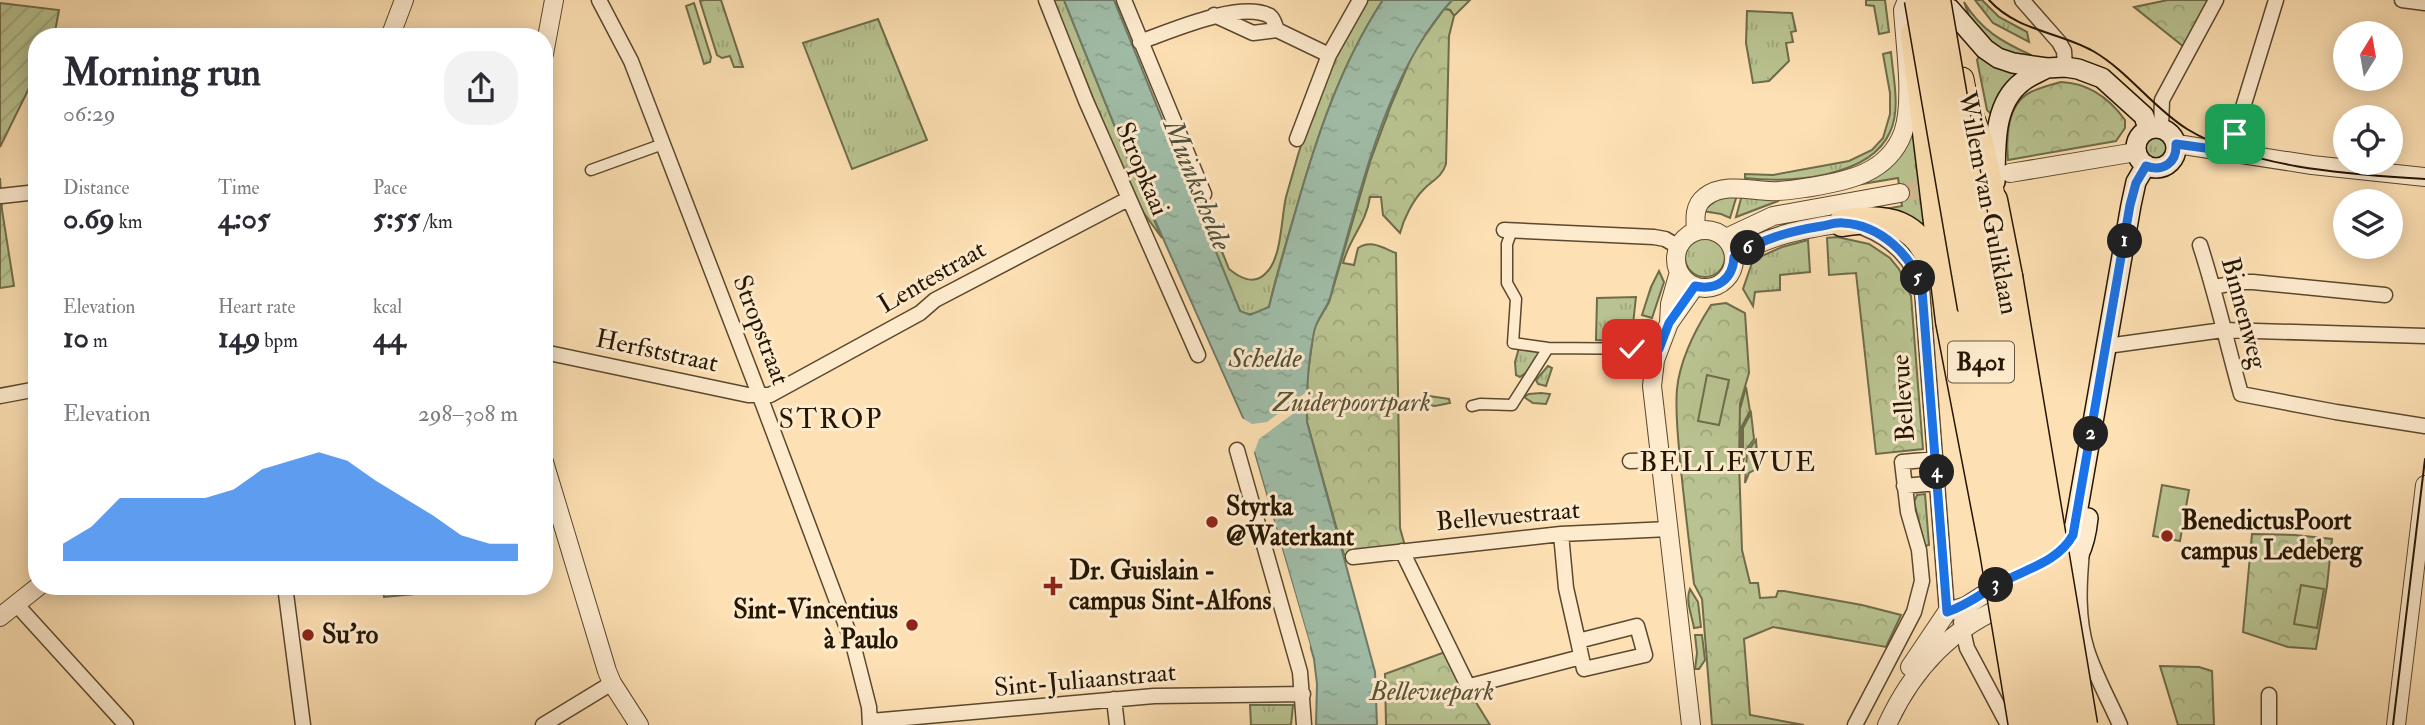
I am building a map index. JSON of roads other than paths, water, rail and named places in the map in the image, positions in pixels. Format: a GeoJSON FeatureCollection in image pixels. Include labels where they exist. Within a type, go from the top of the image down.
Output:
{"type":"FeatureCollection","features":[{"type":"Feature","properties":{"kind":"highway","name":"B401"},"geometry":{"type":"LineString","coordinates":[[1945,3],[2062,725]]}},
{"type":"Feature","properties":{"kind":"highway","name":"B401"},"geometry":{"type":"LineString","coordinates":[[1912,4],[2043,725]]}},
{"type":"Feature","properties":{"kind":"highway"},"geometry":{"type":"LineString","coordinates":[[1912,4],[1917,71],[1949,321],[1993,550],[2022,725]]}},
{"type":"Feature","properties":{"kind":"highway"},"geometry":{"type":"LineString","coordinates":[[1994,200],[2084,725]]}},
{"type":"Feature","properties":{"kind":"highway"},"geometry":{"type":"LineString","coordinates":[[1842,223],[1877,219],[1891,221],[1912,233],[1931,261],[1949,321]]}},
{"type":"Feature","properties":{"kind":"main road"},"geometry":{"type":"LineString","coordinates":[[1945,3],[1985,49],[1998,58],[2014,63],[2090,72],[2114,86],[2155,129],[2172,135],[2176,144],[2175,156],[2169,164],[2155,168],[2141,159]]}},
{"type":"Feature","properties":{"kind":"main road","name":"Willem van Guliklaan"},"geometry":{"type":"LineString","coordinates":[[1945,3],[1966,100],[1965,145],[2006,367],[2038,565]]}},
{"type":"Feature","properties":{"kind":"main road","name":"Willem van Guliklaan"},"geometry":{"type":"LineString","coordinates":[[1912,4],[1926,31],[2038,565]]}},
{"type":"Feature","properties":{"kind":"main road"},"geometry":{"type":"LineString","coordinates":[[1994,200],[1996,131],[2001,112],[2020,83],[2056,67]]}},
{"type":"Feature","properties":{"kind":"main road"},"geometry":{"type":"LineString","coordinates":[[1966,100],[1981,140],[1994,200]]}},
{"type":"Feature","properties":{"kind":"main road"},"geometry":{"type":"LineString","coordinates":[[2062,725],[2048,668],[2043,592],[2038,565],[2068,544],[2073,535],[2130,205],[2141,159],[2138,138],[2155,129]]}},
{"type":"Feature","properties":{"kind":"main road"},"geometry":{"type":"LineString","coordinates":[[2043,592],[2066,574],[2082,550],[2110,384],[2105,356]]}},
{"type":"Feature","properties":{"kind":"main road"},"geometry":{"type":"LineString","coordinates":[[2043,592],[2084,725]]}},
{"type":"Feature","properties":{"kind":"street"},"geometry":{"type":"LineString","coordinates":[[393,28],[404,0]]}},
{"type":"Feature","properties":{"kind":"street"},"geometry":{"type":"LineString","coordinates":[[549,28],[554,0]]}},
{"type":"Feature","properties":{"kind":"street","name":"Stropstraat"},"geometry":{"type":"LineString","coordinates":[[599,0],[631,61],[760,396],[853,644],[871,723]]}},
{"type":"Feature","properties":{"kind":"street","name":"Stropkaai"},"geometry":{"type":"LineString","coordinates":[[1046,0],[1128,199],[1198,355]]}},
{"type":"Feature","properties":{"kind":"street"},"geometry":{"type":"LineString","coordinates":[[1124,0],[1204,194]]}},
{"type":"Feature","properties":{"kind":"street"},"geometry":{"type":"LineString","coordinates":[[1297,139],[1329,55],[1360,0]]}},
{"type":"Feature","properties":{"kind":"street"},"geometry":{"type":"LineString","coordinates":[[2022,0],[2064,51],[2056,67]]}},
{"type":"Feature","properties":{"kind":"street"},"geometry":{"type":"LineString","coordinates":[[2155,129],[2162,100],[2216,0]]}},
{"type":"Feature","properties":{"kind":"street"},"geometry":{"type":"LineString","coordinates":[[2227,151],[2232,143],[2276,0]]}},
{"type":"Feature","properties":{"kind":"street"},"geometry":{"type":"LineString","coordinates":[[2402,0],[2425,3]]}},
{"type":"Feature","properties":{"kind":"street"},"geometry":{"type":"LineString","coordinates":[[1696,231],[1696,210],[1703,198],[1710,194],[1737,188],[1782,191],[1829,184],[1864,175],[1883,162],[1894,150],[1903,133],[1908,114],[1903,10],[1912,4]]}},
{"type":"Feature","properties":{"kind":"street"},"geometry":{"type":"LineString","coordinates":[[1140,42],[1238,9],[1256,9],[1272,17],[1278,30]]}},
{"type":"Feature","properties":{"kind":"street"},"geometry":{"type":"LineString","coordinates":[[1214,15],[1252,33],[1278,30],[1329,55]]}},
{"type":"Feature","properties":{"kind":"street"},"geometry":{"type":"LineString","coordinates":[[591,170],[663,144]]}},
{"type":"Feature","properties":{"kind":"street"},"geometry":{"type":"LineString","coordinates":[[2176,144],[2312,165],[2424,177]]}},
{"type":"Feature","properties":{"kind":"street"},"geometry":{"type":"LineString","coordinates":[[2010,173],[2141,159]]}},
{"type":"Feature","properties":{"kind":"street"},"geometry":{"type":"LineString","coordinates":[[1,196],[28,193]]}},
{"type":"Feature","properties":{"kind":"street"},"geometry":{"type":"LineString","coordinates":[[1726,238],[1773,216],[1900,193]]}},
{"type":"Feature","properties":{"kind":"street","name":"Lentestraat"},"geometry":{"type":"LineString","coordinates":[[760,396],[782,388],[920,313],[935,300],[1128,199]]}},
{"type":"Feature","properties":{"kind":"street"},"geometry":{"type":"LineString","coordinates":[[1734,257],[1784,233],[1842,223]]}},
{"type":"Feature","properties":{"kind":"street","name":"Bellevue"},"geometry":{"type":"LineString","coordinates":[[1842,223],[1865,228],[1890,242],[1906,258],[1919,280],[1923,300],[1947,612]]}},
{"type":"Feature","properties":{"kind":"street"},"geometry":{"type":"LineString","coordinates":[[1659,349],[1607,353],[1513,343],[1517,299],[1507,283],[1508,230],[1654,237],[1665,239],[1679,247]]}},
{"type":"Feature","properties":{"kind":"street"},"geometry":{"type":"LineString","coordinates":[[1712,230],[1726,238],[1734,257],[1731,273],[1721,284],[1704,288],[1683,278],[1676,259],[1686,236],[1696,231],[1712,230]]}},
{"type":"Feature","properties":{"kind":"street","name":"Binnenweg"},"geometry":{"type":"LineString","coordinates":[[2200,245],[2241,394],[2425,426]]}},
{"type":"Feature","properties":{"kind":"street"},"geometry":{"type":"LineString","coordinates":[[1669,323],[1670,304],[1679,272]]}},
{"type":"Feature","properties":{"kind":"street"},"geometry":{"type":"LineString","coordinates":[[2214,288],[2253,282],[2385,295]]}},
{"type":"Feature","properties":{"kind":"street"},"geometry":{"type":"LineString","coordinates":[[1691,725],[1652,386],[1655,360],[1669,323],[1695,286]]}},
{"type":"Feature","properties":{"kind":"street"},"geometry":{"type":"LineString","coordinates":[[2105,356],[2223,330],[2425,336]]}},
{"type":"Feature","properties":{"kind":"street"},"geometry":{"type":"LineString","coordinates":[[1472,406],[1512,405],[1548,348]]}},
{"type":"Feature","properties":{"kind":"street","name":"Herfststraat"},"geometry":{"type":"LineString","coordinates":[[553,354],[760,396]]}},
{"type":"Feature","properties":{"kind":"street"},"geometry":{"type":"LineString","coordinates":[[0,396],[28,391]]}},
{"type":"Feature","properties":{"kind":"street"},"geometry":{"type":"LineString","coordinates":[[1237,450],[1300,672],[1304,725]]}},
{"type":"Feature","properties":{"kind":"street"},"geometry":{"type":"LineString","coordinates":[[1855,725],[1919,598],[1922,563],[1908,512],[1902,462],[1936,459]]}},
{"type":"Feature","properties":{"kind":"street"},"geometry":{"type":"LineString","coordinates":[[1630,461],[1660,460]]}},
{"type":"Feature","properties":{"kind":"street"},"geometry":{"type":"LineString","coordinates":[[1904,486],[1937,483]]}},
{"type":"Feature","properties":{"kind":"street"},"geometry":{"type":"LineString","coordinates":[[2396,725],[2425,485]]}},
{"type":"Feature","properties":{"kind":"street"},"geometry":{"type":"LineString","coordinates":[[553,491],[612,683],[639,725]]}},
{"type":"Feature","properties":{"kind":"street","name":"Bellevuestraat"},"geometry":{"type":"LineString","coordinates":[[1353,557],[1560,534],[1669,528]]}},
{"type":"Feature","properties":{"kind":"street"},"geometry":{"type":"LineString","coordinates":[[1560,534],[1566,588],[1584,669],[1645,655],[1637,626],[1578,641]]}},
{"type":"Feature","properties":{"kind":"street"},"geometry":{"type":"LineString","coordinates":[[2082,550],[2081,620],[2087,650],[2120,725]]}},
{"type":"Feature","properties":{"kind":"street"},"geometry":{"type":"LineString","coordinates":[[1402,551],[1466,682],[1470,685],[1581,657]]}},
{"type":"Feature","properties":{"kind":"street"},"geometry":{"type":"LineString","coordinates":[[1896,707],[1902,682],[1910,666],[1947,612],[1966,606],[1997,585],[2038,565]]}},
{"type":"Feature","properties":{"kind":"street"},"geometry":{"type":"LineString","coordinates":[[1887,725],[1919,670],[1941,646],[2000,608],[2043,592]]}},
{"type":"Feature","properties":{"kind":"street"},"geometry":{"type":"LineString","coordinates":[[0,617],[28,595]]}},
{"type":"Feature","properties":{"kind":"street"},"geometry":{"type":"LineString","coordinates":[[286,595],[303,725]]}},
{"type":"Feature","properties":{"kind":"street"},"geometry":{"type":"LineString","coordinates":[[16,604],[126,725]]}},
{"type":"Feature","properties":{"kind":"street"},"geometry":{"type":"LineString","coordinates":[[1966,606],[1961,622],[1967,648],[2008,725]]}},
{"type":"Feature","properties":{"kind":"street"},"geometry":{"type":"LineString","coordinates":[[543,725],[612,683]]}},
{"type":"Feature","properties":{"kind":"street","name":"Sint-Juliaanstraat"},"geometry":{"type":"LineString","coordinates":[[871,723],[1114,699],[1303,694]]}},
{"type":"Feature","properties":{"kind":"street"},"geometry":{"type":"LineString","coordinates":[[2269,695],[2269,725]]}},
{"type":"Feature","properties":{"kind":"street"},"geometry":{"type":"LineString","coordinates":[[1114,699],[1117,725]]}},
{"type":"Feature","properties":{"kind":"water","name":"Schelde"},"geometry":{"type":"Polygon","coordinates":[[[1064,0],[1114,0],[1240,311],[1250,315],[1269,307],[1303,185],[1331,103],[1354,50],[1383,0],[1452,0],[1429,29],[1410,62],[1378,134],[1330,298],[1315,328],[1309,365],[1307,422],[1375,672],[1377,725],[1316,725],[1317,684],[1314,659],[1247,427],[1130,164],[1064,0]]]}},
{"type":"Feature","properties":{"kind":"tunnel"},"geometry":{"type":"LineString","coordinates":[[1900,193],[1941,186]]}},
{"type":"Feature","properties":{"kind":"tram line"},"geometry":{"type":"LineString","coordinates":[[1989,0],[2025,25],[2080,45],[2106,59],[2174,120],[2213,142],[2241,153],[2302,167],[2425,179]]}},
{"type":"Feature","properties":{"kind":"tram line"},"geometry":{"type":"LineString","coordinates":[[2393,725],[2425,459]]}},
{"type":"Feature","properties":{"kind":"place","name":"Styrka @Waterkant"},"geometry":{"type":"Point","coordinates":[1212,522]}},
{"type":"Feature","properties":{"kind":"place","name":"BenedictusPoort campus Ledeberg"},"geometry":{"type":"Point","coordinates":[2167,536]}},
{"type":"Feature","properties":{"kind":"place","name":"Dr. Guislain - campus Sint-Alfons"},"geometry":{"type":"Point","coordinates":[1053,586]}},
{"type":"Feature","properties":{"kind":"place","name":"Sint-Vincentius à Paulo"},"geometry":{"type":"Point","coordinates":[912,625]}},
{"type":"Feature","properties":{"kind":"place","name":"Su'ro"},"geometry":{"type":"Point","coordinates":[308,635]}},
{"type":"Feature","properties":{"kind":"district","name":"STROP"},"geometry":{"type":"Point","coordinates":[831,419]}},
{"type":"Feature","properties":{"kind":"district","name":"BELLEVUE"},"geometry":{"type":"Point","coordinates":[1728,462]}},
{"type":"Feature","properties":{"kind":"water label","name":"Muinkschelde"},"geometry":{"type":"Point","coordinates":[1197,185]}},
{"type":"Feature","properties":{"kind":"park label","name":"Zuiderpoortpark"},"geometry":{"type":"Point","coordinates":[1352,403]}},
{"type":"Feature","properties":{"kind":"park label","name":"Bellevuepark"},"geometry":{"type":"Point","coordinates":[1432,692]}}]}
